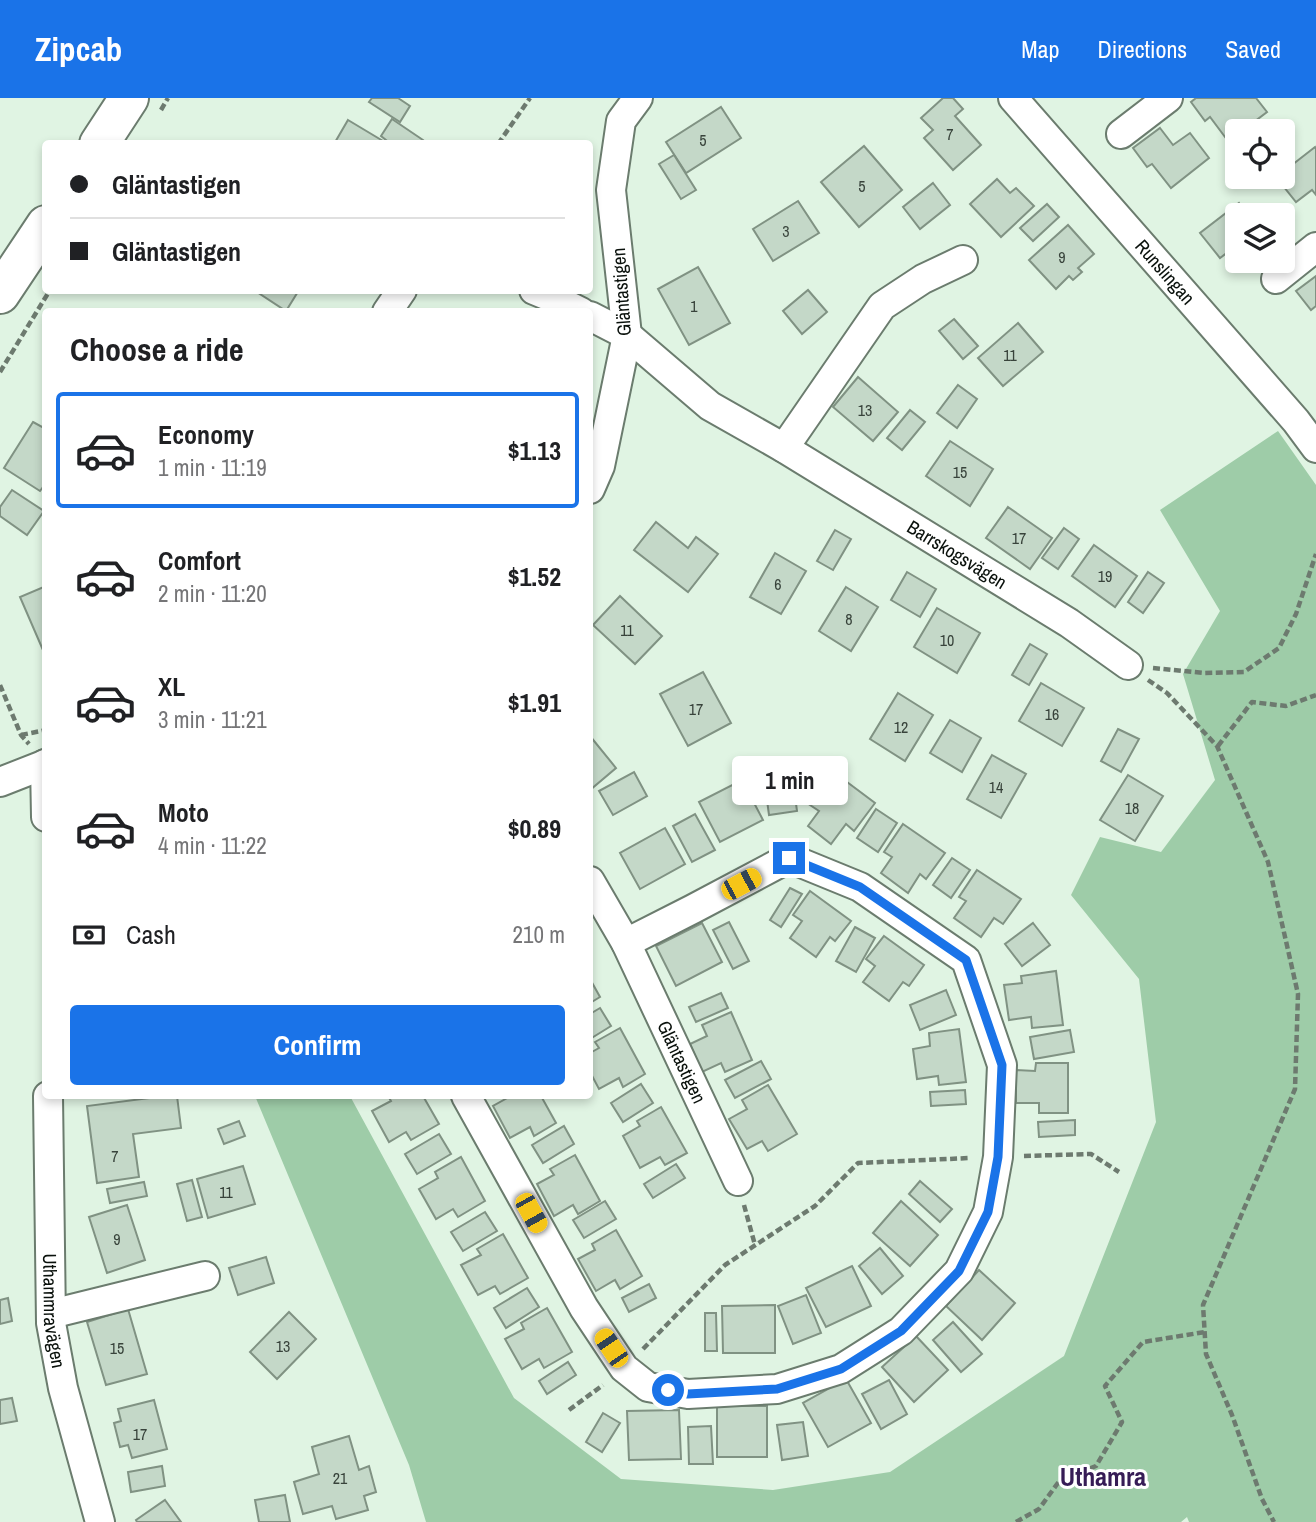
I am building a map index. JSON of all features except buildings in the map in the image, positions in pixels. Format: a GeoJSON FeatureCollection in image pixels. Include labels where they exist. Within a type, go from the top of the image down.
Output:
{"type":"FeatureCollection","features":[{"type":"Feature","properties":{"kind":"main road"},"geometry":{"type":"LineString","coordinates":[[102,140],[129,98]]}},
{"type":"Feature","properties":{"kind":"main road"},"geometry":{"type":"LineString","coordinates":[[0,294],[42,231]]}},
{"type":"Feature","properties":{"kind":"street","name":"Gläntastigen"},"geometry":{"type":"LineString","coordinates":[[593,482],[600,466],[627,335],[611,190],[621,121],[638,98]]}},
{"type":"Feature","properties":{"kind":"street","name":"Runslingan"},"geometry":{"type":"LineString","coordinates":[[1013,98],[1296,421],[1316,448]]}},
{"type":"Feature","properties":{"kind":"street"},"geometry":{"type":"LineString","coordinates":[[1121,134],[1168,98]]}},
{"type":"Feature","properties":{"kind":"street"},"geometry":{"type":"LineString","coordinates":[[1276,279],[1316,247]]}},
{"type":"Feature","properties":{"kind":"street"},"geometry":{"type":"LineString","coordinates":[[784,447],[883,306],[923,279],[963,260]]}},
{"type":"Feature","properties":{"kind":"street"},"geometry":{"type":"LineString","coordinates":[[544,294],[573,308]]}},
{"type":"Feature","properties":{"kind":"street","name":"Barrskogsvägen"},"geometry":{"type":"LineString","coordinates":[[593,318],[627,335],[710,406],[784,447],[1069,623],[1128,665]]}},
{"type":"Feature","properties":{"kind":"street"},"geometry":{"type":"LineString","coordinates":[[0,782],[42,765]]}},
{"type":"Feature","properties":{"kind":"street"},"geometry":{"type":"LineString","coordinates":[[468,1099],[584,1308],[624,1368],[648,1387],[688,1394],[777,1389],[841,1369],[901,1331],[959,1271],[988,1212],[998,1157],[1002,1065],[966,960],[860,887],[789,858],[626,943]]}},
{"type":"Feature","properties":{"kind":"street","name":"Gläntastigen"},"geometry":{"type":"LineString","coordinates":[[593,886],[626,943],[738,1181]]}},
{"type":"Feature","properties":{"kind":"street","name":"Uthammravägen"},"geometry":{"type":"LineString","coordinates":[[48,1099],[51,1314],[63,1388],[100,1522]]}},
{"type":"Feature","properties":{"kind":"street"},"geometry":{"type":"LineString","coordinates":[[51,1314],[205,1276]]}},
{"type":"Feature","properties":{"kind":"path"},"geometry":{"type":"LineString","coordinates":[[501,140],[530,98]]}},
{"type":"Feature","properties":{"kind":"path"},"geometry":{"type":"LineString","coordinates":[[0,372],[48,294]]}},
{"type":"Feature","properties":{"kind":"path"},"geometry":{"type":"LineString","coordinates":[[1128,665],[1205,673],[1244,672],[1279,648],[1296,614],[1316,554]]}},
{"type":"Feature","properties":{"kind":"path"},"geometry":{"type":"LineString","coordinates":[[1128,665],[1167,693],[1217,746],[1268,862],[1298,994],[1295,1089],[1203,1305],[1206,1354],[1232,1415],[1262,1499],[1274,1522]]}},
{"type":"Feature","properties":{"kind":"path"},"geometry":{"type":"LineString","coordinates":[[0,685],[21,734],[42,760]]}},
{"type":"Feature","properties":{"kind":"path"},"geometry":{"type":"LineString","coordinates":[[1217,746],[1252,702],[1286,706],[1316,695]]}},
{"type":"Feature","properties":{"kind":"path"},"geometry":{"type":"LineString","coordinates":[[21,734],[42,731]]}},
{"type":"Feature","properties":{"kind":"path"},"geometry":{"type":"LineString","coordinates":[[569,1410],[624,1368],[724,1265],[815,1206],[858,1163],[1091,1154],[1119,1172]]}},
{"type":"Feature","properties":{"kind":"path"},"geometry":{"type":"LineString","coordinates":[[738,1181],[755,1245]]}},
{"type":"Feature","properties":{"kind":"path"},"geometry":{"type":"LineString","coordinates":[[1016,1522],[1040,1509],[1060,1480],[1096,1466],[1122,1422],[1105,1386],[1143,1342],[1205,1332]]}},
{"type":"Feature","properties":{"kind":"green space"},"geometry":{"type":"Polygon","coordinates":[[[1278,431],[1316,485],[1316,1522],[1189,1522],[1187,1517],[1181,1522],[426,1522],[409,1465],[256,1099],[352,1099],[514,1398],[621,1479],[773,1490],[890,1472],[1064,1356],[1156,1122],[1139,979],[1071,895],[1100,837],[1161,852],[1215,780],[1183,674],[1220,611],[1160,510],[1278,431]]]}},
{"type":"Feature","properties":{"kind":"district","name":"Uthamra"},"geometry":{"type":"Point","coordinates":[1103,1477]}},
{"type":"Feature","properties":{"kind":"route"},"geometry":{"type":"LineString","coordinates":[[668,1390],[688,1394],[777,1389],[841,1369],[901,1331],[959,1271],[988,1212],[998,1157],[1002,1065],[966,960],[860,887],[789,858]]}}]}
